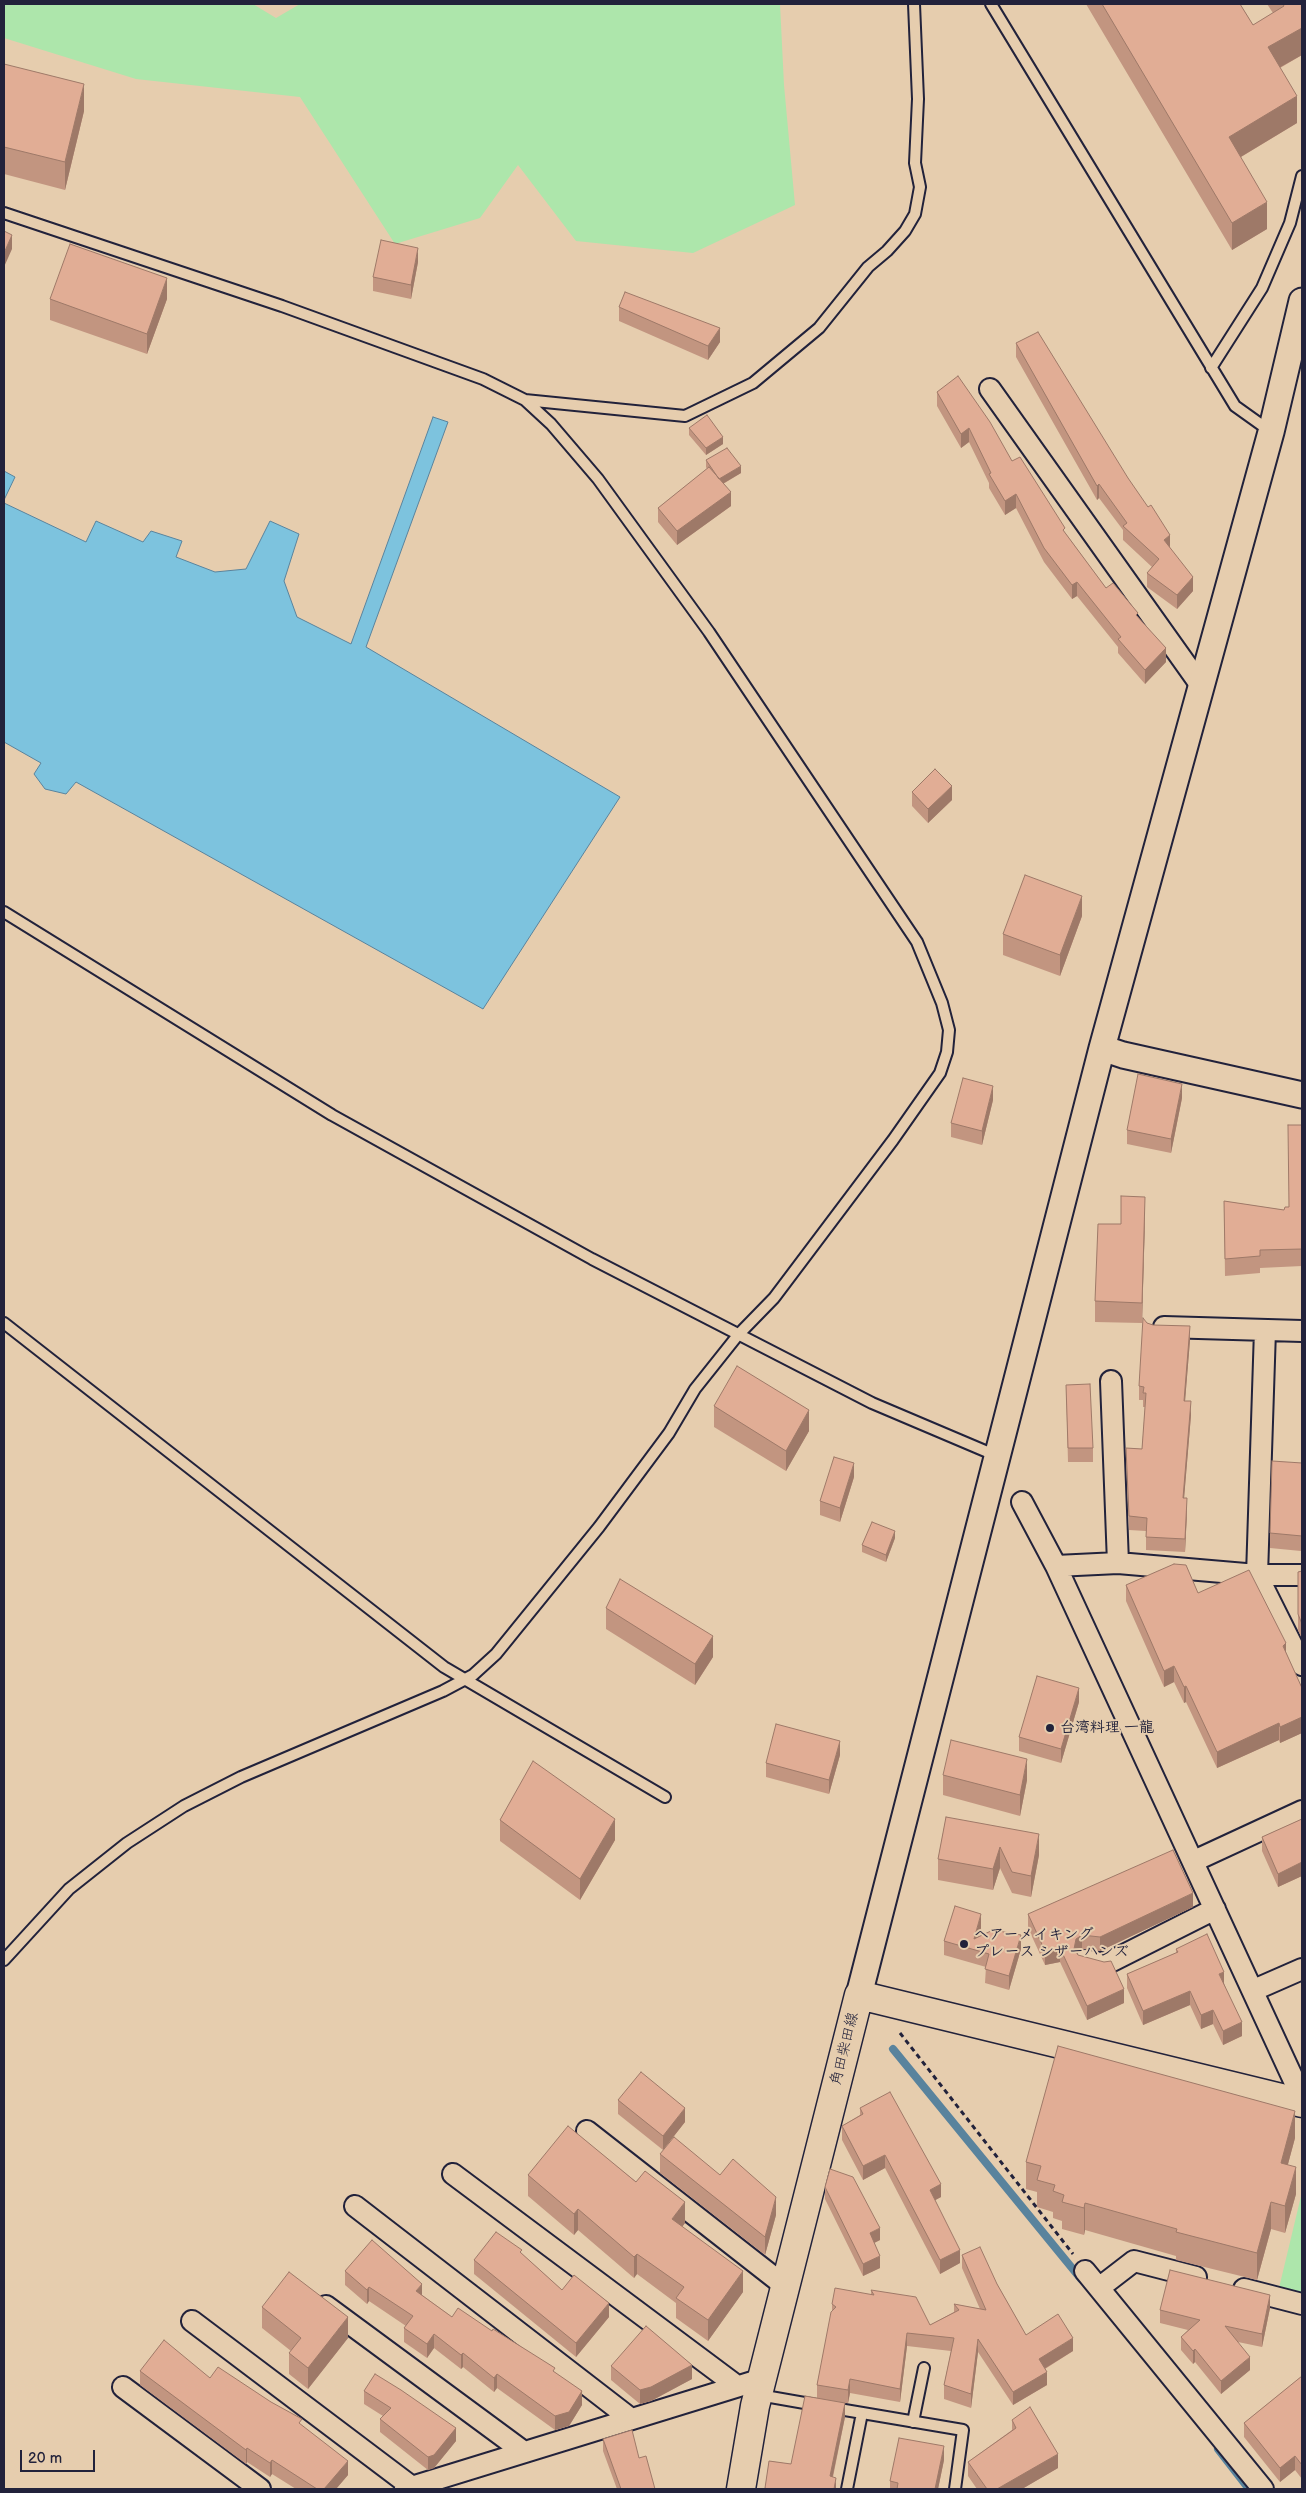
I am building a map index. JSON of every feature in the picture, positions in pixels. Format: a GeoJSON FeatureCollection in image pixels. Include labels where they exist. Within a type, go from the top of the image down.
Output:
{"type":"FeatureCollection","features":[{"type":"Feature","properties":{"kind":"main road","name":"角田柴田線"},"geometry":{"type":"LineString","coordinates":[[741,2489],[752,2387],[785,2286],[859,1995],[1302,2103]]}},
{"type":"Feature","properties":{"kind":"street"},"geometry":{"type":"LineString","coordinates":[[859,1995],[1102,1048],[1271,432],[1302,301]]}},
{"type":"Feature","properties":{"kind":"street"},"geometry":{"type":"LineString","coordinates":[[990,389],[1202,687]]}},
{"type":"Feature","properties":{"kind":"street"},"geometry":{"type":"LineString","coordinates":[[1102,1048],[1123,1055],[1302,1095]]}},
{"type":"Feature","properties":{"kind":"street"},"geometry":{"type":"LineString","coordinates":[[1154,1327],[1302,1331]]}},
{"type":"Feature","properties":{"kind":"street"},"geometry":{"type":"LineString","coordinates":[[1265,1330],[1257,1575],[1302,1665]]}},
{"type":"Feature","properties":{"kind":"street"},"geometry":{"type":"LineString","coordinates":[[1110,1381],[1118,1562]]}},
{"type":"Feature","properties":{"kind":"street"},"geometry":{"type":"LineString","coordinates":[[1022,1502],[1056,1566],[1254,1990],[1302,2098]]}},
{"type":"Feature","properties":{"kind":"street"},"geometry":{"type":"LineString","coordinates":[[1056,1566],[1118,1562],[1257,1575],[1302,1575]]}},
{"type":"Feature","properties":{"kind":"street"},"geometry":{"type":"LineString","coordinates":[[1194,1861],[1302,1811]]}},
{"type":"Feature","properties":{"kind":"street"},"geometry":{"type":"LineString","coordinates":[[1085,1960],[1106,1964],[1215,1909]]}},
{"type":"Feature","properties":{"kind":"street"},"geometry":{"type":"LineString","coordinates":[[1254,1990],[1302,1969]]}},
{"type":"Feature","properties":{"kind":"street"},"geometry":{"type":"LineString","coordinates":[[587,2131],[785,2286]]}},
{"type":"Feature","properties":{"kind":"street"},"geometry":{"type":"LineString","coordinates":[[454,2174],[752,2387]]}},
{"type":"Feature","properties":{"kind":"street"},"geometry":{"type":"LineString","coordinates":[[355,2206],[631,2419]]}},
{"type":"Feature","properties":{"kind":"street"},"geometry":{"type":"LineString","coordinates":[[1099,2288],[1134,2261],[1302,2304]]}},
{"type":"Feature","properties":{"kind":"street"},"geometry":{"type":"LineString","coordinates":[[1085,2271],[1263,2489]]}},
{"type":"Feature","properties":{"kind":"street"},"geometry":{"type":"LineString","coordinates":[[312,2296],[524,2452]]}},
{"type":"Feature","properties":{"kind":"street"},"geometry":{"type":"LineString","coordinates":[[192,2321],[408,2488],[631,2419],[752,2387]]}},
{"type":"Feature","properties":{"kind":"street"},"geometry":{"type":"LineString","coordinates":[[123,2387],[260,2489]]}},
{"type":"Feature","properties":{"kind":"lane"},"geometry":{"type":"LineString","coordinates":[[525,400],[685,416],[753,383],[819,328],[868,266],[887,251],[905,231],[915,214],[920,187],[915,163],[918,99],[914,4]]}},
{"type":"Feature","properties":{"kind":"lane"},"geometry":{"type":"LineString","coordinates":[[991,4],[1235,406],[1271,432]]}},
{"type":"Feature","properties":{"kind":"lane"},"geometry":{"type":"LineString","coordinates":[[1211,368],[1262,288],[1290,223],[1302,176]]}},
{"type":"Feature","properties":{"kind":"lane"},"geometry":{"type":"LineString","coordinates":[[4,214],[300,313],[483,379],[525,400],[551,424],[598,479],[709,632],[890,901],[917,942],[942,1003],[948,1030],[947,1052],[940,1072],[893,1140],[774,1298],[738,1335],[695,1389],[668,1433],[598,1527],[496,1654],[465,1679],[434,1695],[241,1777],[184,1806],[127,1843],[70,1889],[7,1949],[4,1960]]}},
{"type":"Feature","properties":{"kind":"lane"},"geometry":{"type":"LineString","coordinates":[[4,912],[332,1115],[592,1259],[872,1403],[998,1457]]}},
{"type":"Feature","properties":{"kind":"lane"},"geometry":{"type":"LineString","coordinates":[[4,1323],[444,1667],[665,1797]]}},
{"type":"Feature","properties":{"kind":"lane"},"geometry":{"type":"LineString","coordinates":[[913,2422],[924,2368]]}},
{"type":"Feature","properties":{"kind":"lane"},"geometry":{"type":"LineString","coordinates":[[752,2387],[862,2413],[963,2430],[955,2489]]}},
{"type":"Feature","properties":{"kind":"lane"},"geometry":{"type":"LineString","coordinates":[[847,2489],[862,2413]]}},
{"type":"Feature","properties":{"kind":"path"},"geometry":{"type":"LineString","coordinates":[[898,2030],[1085,2271]]}},
{"type":"Feature","properties":{"kind":"green space"},"geometry":{"type":"Polygon","coordinates":[[[4,4],[253,4],[276,18],[300,4],[780,4],[784,85],[795,205],[693,253],[576,241],[518,165],[480,218],[395,244],[300,97],[136,79],[4,38],[4,4]]]}},
{"type":"Feature","properties":{"kind":"green space"},"geometry":{"type":"Polygon","coordinates":[[[1302,2192],[1302,2293],[1279,2288],[1302,2192]]]}},
{"type":"Feature","properties":{"kind":"water"},"geometry":{"type":"Polygon","coordinates":[[[433,417],[448,422],[366,647],[620,797],[483,1009],[76,782],[66,794],[45,789],[34,774],[41,763],[4,742],[4,503],[86,542],[96,521],[143,542],[151,531],[182,541],[176,557],[215,572],[246,569],[270,521],[299,534],[284,581],[297,617],[351,644],[433,417]]]}},
{"type":"Feature","properties":{"kind":"water"},"geometry":{"type":"Polygon","coordinates":[[[4,471],[15,477],[4,500],[4,471]]]}},
{"type":"Feature","properties":{"kind":"building"},"geometry":{"type":"Polygon","coordinates":[[[1102,4],[1240,4],[1253,25],[1284,6],[1283,4],[1302,4],[1302,28],[1268,47],[1297,96],[1229,137],[1267,202],[1232,223],[1102,4]]]}},
{"type":"Feature","properties":{"kind":"building"},"geometry":{"type":"Polygon","coordinates":[[[4,64],[84,84],[65,162],[4,147],[4,64]]]}},
{"type":"Feature","properties":{"kind":"building"},"geometry":{"type":"Polygon","coordinates":[[[4,231],[12,235],[4,253],[4,231]]]}},
{"type":"Feature","properties":{"kind":"building"},"geometry":{"type":"Polygon","coordinates":[[[381,240],[418,248],[411,285],[373,277],[381,240]]]}},
{"type":"Feature","properties":{"kind":"building"},"geometry":{"type":"Polygon","coordinates":[[[70,244],[167,278],[147,334],[50,299],[70,244]]]}},
{"type":"Feature","properties":{"kind":"building"},"geometry":{"type":"Polygon","coordinates":[[[625,292],[720,328],[708,346],[619,307],[625,292]]]}},
{"type":"Feature","properties":{"kind":"building"},"geometry":{"type":"Polygon","coordinates":[[[1038,332],[1128,478],[1148,507],[1151,505],[1170,535],[1164,540],[1193,577],[1177,595],[1147,573],[1159,559],[1123,526],[1127,523],[1099,484],[1097,486],[1016,343],[1038,332]]]}},
{"type":"Feature","properties":{"kind":"building"},"geometry":{"type":"Polygon","coordinates":[[[958,376],[990,422],[1012,461],[1020,457],[1065,528],[1063,530],[1106,588],[1113,583],[1138,613],[1136,615],[1166,648],[1145,670],[1118,639],[1121,637],[1077,582],[1072,585],[1044,548],[1016,494],[1005,501],[989,474],[991,473],[969,428],[961,434],[937,392],[958,376]]]}},
{"type":"Feature","properties":{"kind":"building"},"geometry":{"type":"Polygon","coordinates":[[[707,415],[723,437],[706,448],[689,428],[707,415]]]}},
{"type":"Feature","properties":{"kind":"building"},"geometry":{"type":"Polygon","coordinates":[[[727,448],[741,466],[719,479],[706,460],[727,448]]]}},
{"type":"Feature","properties":{"kind":"building"},"geometry":{"type":"Polygon","coordinates":[[[709,467],[731,492],[677,531],[658,508],[709,467]]]}},
{"type":"Feature","properties":{"kind":"building"},"geometry":{"type":"Polygon","coordinates":[[[935,769],[952,786],[928,809],[912,792],[935,769]]]}},
{"type":"Feature","properties":{"kind":"building"},"geometry":{"type":"Polygon","coordinates":[[[1025,875],[1082,896],[1060,955],[1003,934],[1025,875]]]}},
{"type":"Feature","properties":{"kind":"building"},"geometry":{"type":"Polygon","coordinates":[[[1138,1074],[1182,1084],[1171,1139],[1127,1130],[1138,1074]]]}},
{"type":"Feature","properties":{"kind":"building"},"geometry":{"type":"Polygon","coordinates":[[[963,1078],[993,1086],[982,1131],[951,1123],[963,1078]]]}},
{"type":"Feature","properties":{"kind":"building"},"geometry":{"type":"Polygon","coordinates":[[[1288,1125],[1302,1125],[1302,1249],[1260,1250],[1260,1256],[1225,1259],[1224,1201],[1284,1210],[1285,1207],[1289,1207],[1288,1125]]]}},
{"type":"Feature","properties":{"kind":"building"},"geometry":{"type":"Polygon","coordinates":[[[1121,1196],[1145,1197],[1142,1303],[1095,1301],[1098,1224],[1121,1224],[1121,1196]]]}},
{"type":"Feature","properties":{"kind":"building"},"geometry":{"type":"Polygon","coordinates":[[[1143,1318],[1147,1323],[1153,1325],[1190,1326],[1184,1401],[1191,1401],[1183,1498],[1187,1498],[1185,1539],[1146,1537],[1147,1518],[1129,1516],[1126,1448],[1142,1449],[1146,1393],[1143,1393],[1144,1387],[1139,1386],[1143,1318]]]}},
{"type":"Feature","properties":{"kind":"building"},"geometry":{"type":"Polygon","coordinates":[[[737,1366],[809,1410],[786,1451],[714,1406],[737,1366]]]}},
{"type":"Feature","properties":{"kind":"building"},"geometry":{"type":"Polygon","coordinates":[[[1090,1384],[1093,1448],[1068,1448],[1066,1385],[1090,1384]]]}},
{"type":"Feature","properties":{"kind":"building"},"geometry":{"type":"Polygon","coordinates":[[[834,1457],[854,1463],[840,1508],[820,1501],[834,1457]]]}},
{"type":"Feature","properties":{"kind":"building"},"geometry":{"type":"Polygon","coordinates":[[[1272,1461],[1302,1463],[1302,1536],[1270,1533],[1272,1461]]]}},
{"type":"Feature","properties":{"kind":"building"},"geometry":{"type":"Polygon","coordinates":[[[872,1522],[895,1531],[886,1555],[862,1545],[872,1522]]]}},
{"type":"Feature","properties":{"kind":"building"},"geometry":{"type":"Polygon","coordinates":[[[1174,1564],[1186,1565],[1198,1593],[1249,1570],[1286,1643],[1283,1646],[1302,1688],[1302,1717],[1280,1727],[1279,1723],[1217,1752],[1186,1686],[1184,1687],[1174,1666],[1164,1671],[1126,1585],[1174,1564]]]}},
{"type":"Feature","properties":{"kind":"building"},"geometry":{"type":"Polygon","coordinates":[[[1302,1571],[1302,1624],[1298,1614],[1298,1572],[1302,1571]]]}},
{"type":"Feature","properties":{"kind":"building"},"geometry":{"type":"Polygon","coordinates":[[[620,1579],[713,1636],[695,1664],[606,1608],[620,1579]]]}},
{"type":"Feature","properties":{"kind":"building"},"geometry":{"type":"Polygon","coordinates":[[[1037,1676],[1079,1688],[1061,1749],[1019,1737],[1037,1676]]]}},
{"type":"Feature","properties":{"kind":"building"},"geometry":{"type":"Polygon","coordinates":[[[776,1724],[840,1741],[829,1780],[766,1763],[776,1724]]]}},
{"type":"Feature","properties":{"kind":"building"},"geometry":{"type":"Polygon","coordinates":[[[951,1740],[1027,1759],[1020,1795],[943,1775],[951,1740]]]}},
{"type":"Feature","properties":{"kind":"building"},"geometry":{"type":"Polygon","coordinates":[[[533,1761],[615,1819],[580,1879],[500,1820],[533,1761]]]}},
{"type":"Feature","properties":{"kind":"building"},"geometry":{"type":"Polygon","coordinates":[[[946,1817],[1039,1834],[1031,1876],[1012,1872],[1000,1847],[993,1869],[938,1859],[946,1817]]]}},
{"type":"Feature","properties":{"kind":"building"},"geometry":{"type":"Polygon","coordinates":[[[1302,1819],[1302,1862],[1278,1874],[1262,1837],[1302,1819]]]}},
{"type":"Feature","properties":{"kind":"building"},"geometry":{"type":"Polygon","coordinates":[[[1173,1850],[1193,1893],[1100,1937],[1082,1935],[1076,1939],[1074,1949],[1078,1955],[1104,1962],[1111,1961],[1124,1989],[1087,2006],[1060,1948],[1045,1951],[1028,1914],[1173,1850]]]}},
{"type":"Feature","properties":{"kind":"building"},"geometry":{"type":"Polygon","coordinates":[[[955,1906],[981,1914],[974,1939],[993,1930],[1021,1935],[1009,1976],[985,1969],[989,1954],[944,1941],[955,1906]]]}},
{"type":"Feature","properties":{"kind":"building"},"geometry":{"type":"Polygon","coordinates":[[[1207,1934],[1224,1972],[1219,1974],[1242,2022],[1223,2031],[1213,2010],[1201,2015],[1190,1991],[1143,2011],[1127,1974],[1178,1952],[1176,1949],[1207,1934]]]}},
{"type":"Feature","properties":{"kind":"building"},"geometry":{"type":"Polygon","coordinates":[[[1058,2046],[1295,2111],[1281,2163],[1296,2167],[1285,2206],[1271,2202],[1257,2253],[1176,2232],[1177,2229],[1085,2203],[1084,2208],[1062,2202],[1064,2195],[1053,2191],[1055,2185],[1037,2180],[1041,2166],[1026,2162],[1058,2046]]]}},
{"type":"Feature","properties":{"kind":"building"},"geometry":{"type":"Polygon","coordinates":[[[641,2072],[685,2108],[663,2136],[618,2100],[641,2072]]]}},
{"type":"Feature","properties":{"kind":"building"},"geometry":{"type":"Polygon","coordinates":[[[890,2092],[941,2184],[930,2190],[960,2250],[940,2260],[885,2155],[863,2166],[842,2126],[863,2114],[860,2108],[890,2092]]]}},
{"type":"Feature","properties":{"kind":"building"},"geometry":{"type":"Polygon","coordinates":[[[568,2126],[636,2182],[645,2171],[685,2202],[672,2219],[743,2271],[708,2320],[676,2298],[684,2287],[637,2254],[634,2257],[578,2209],[574,2214],[528,2175],[568,2126]]]}},
{"type":"Feature","properties":{"kind":"building"},"geometry":{"type":"Polygon","coordinates":[[[674,2137],[720,2175],[733,2159],[776,2197],[765,2237],[660,2154],[674,2137]]]}},
{"type":"Feature","properties":{"kind":"building"},"geometry":{"type":"Polygon","coordinates":[[[830,2169],[853,2177],[880,2228],[870,2233],[880,2256],[863,2264],[825,2187],[830,2169]]]}},
{"type":"Feature","properties":{"kind":"building"},"geometry":{"type":"Polygon","coordinates":[[[496,2232],[522,2250],[520,2252],[562,2290],[574,2275],[609,2303],[576,2343],[474,2260],[496,2232]]]}},
{"type":"Feature","properties":{"kind":"building"},"geometry":{"type":"Polygon","coordinates":[[[372,2240],[422,2284],[416,2291],[452,2317],[458,2308],[492,2331],[493,2329],[555,2368],[553,2371],[582,2391],[569,2412],[555,2416],[497,2374],[494,2378],[463,2353],[461,2355],[434,2334],[427,2344],[404,2328],[413,2316],[369,2287],[367,2290],[345,2271],[372,2240]]]}},
{"type":"Feature","properties":{"kind":"building"},"geometry":{"type":"Polygon","coordinates":[[[980,2247],[997,2284],[1026,2335],[1058,2314],[1073,2338],[1039,2359],[1047,2372],[1013,2392],[978,2339],[971,2394],[944,2385],[954,2338],[907,2333],[900,2389],[850,2379],[848,2390],[817,2385],[831,2312],[836,2307],[832,2304],[835,2288],[874,2295],[871,2290],[916,2297],[930,2325],[959,2310],[954,2304],[986,2310],[962,2255],[980,2247]]]}},
{"type":"Feature","properties":{"kind":"building"},"geometry":{"type":"Polygon","coordinates":[[[1170,2270],[1270,2295],[1262,2334],[1225,2326],[1250,2357],[1221,2381],[1195,2349],[1193,2351],[1181,2337],[1200,2320],[1160,2310],[1170,2270]]]}},
{"type":"Feature","properties":{"kind":"building"},"geometry":{"type":"Polygon","coordinates":[[[289,2272],[348,2317],[308,2368],[289,2353],[301,2338],[262,2307],[289,2272]]]}},
{"type":"Feature","properties":{"kind":"building"},"geometry":{"type":"Polygon","coordinates":[[[646,2326],[692,2365],[651,2387],[640,2390],[611,2366],[646,2326]]]}},
{"type":"Feature","properties":{"kind":"building"},"geometry":{"type":"Polygon","coordinates":[[[164,2340],[210,2378],[218,2367],[271,2402],[302,2419],[299,2423],[348,2461],[324,2489],[317,2489],[272,2460],[270,2463],[247,2448],[246,2450],[140,2371],[164,2340]]]}},
{"type":"Feature","properties":{"kind":"building"},"geometry":{"type":"Polygon","coordinates":[[[375,2374],[456,2428],[434,2455],[428,2457],[380,2419],[391,2408],[364,2391],[375,2374]]]}},
{"type":"Feature","properties":{"kind":"building"},"geometry":{"type":"Polygon","coordinates":[[[1302,2376],[1302,2465],[1295,2456],[1280,2468],[1244,2423],[1302,2376]]]}},
{"type":"Feature","properties":{"kind":"building"},"geometry":{"type":"Polygon","coordinates":[[[805,2396],[845,2403],[830,2476],[836,2478],[834,2489],[767,2489],[765,2488],[769,2461],[791,2464],[805,2396]]]}},
{"type":"Feature","properties":{"kind":"building"},"geometry":{"type":"Polygon","coordinates":[[[1030,2407],[1058,2454],[997,2489],[987,2489],[968,2462],[1016,2428],[1012,2420],[1030,2407]]]}},
{"type":"Feature","properties":{"kind":"building"},"geometry":{"type":"Polygon","coordinates":[[[632,2430],[639,2458],[646,2456],[655,2489],[621,2489],[603,2439],[632,2430]]]}},
{"type":"Feature","properties":{"kind":"building"},"geometry":{"type":"Polygon","coordinates":[[[899,2438],[944,2446],[935,2489],[897,2489],[898,2483],[890,2481],[899,2438]]]}},
{"type":"Feature","properties":{"kind":"waterway"},"geometry":{"type":"LineString","coordinates":[[893,2049],[1081,2279]]}},
{"type":"Feature","properties":{"kind":"waterway"},"geometry":{"type":"LineString","coordinates":[[1218,2449],[1249,2489]]}},
{"type":"Feature","properties":{"kind":"place","name":"台湾料理 一龍"},"geometry":{"type":"Point","coordinates":[1050,1728]}},
{"type":"Feature","properties":{"kind":"place","name":"ヘアーメイキング プレース シザーハンズ"},"geometry":{"type":"Point","coordinates":[964,1944]}}]}
